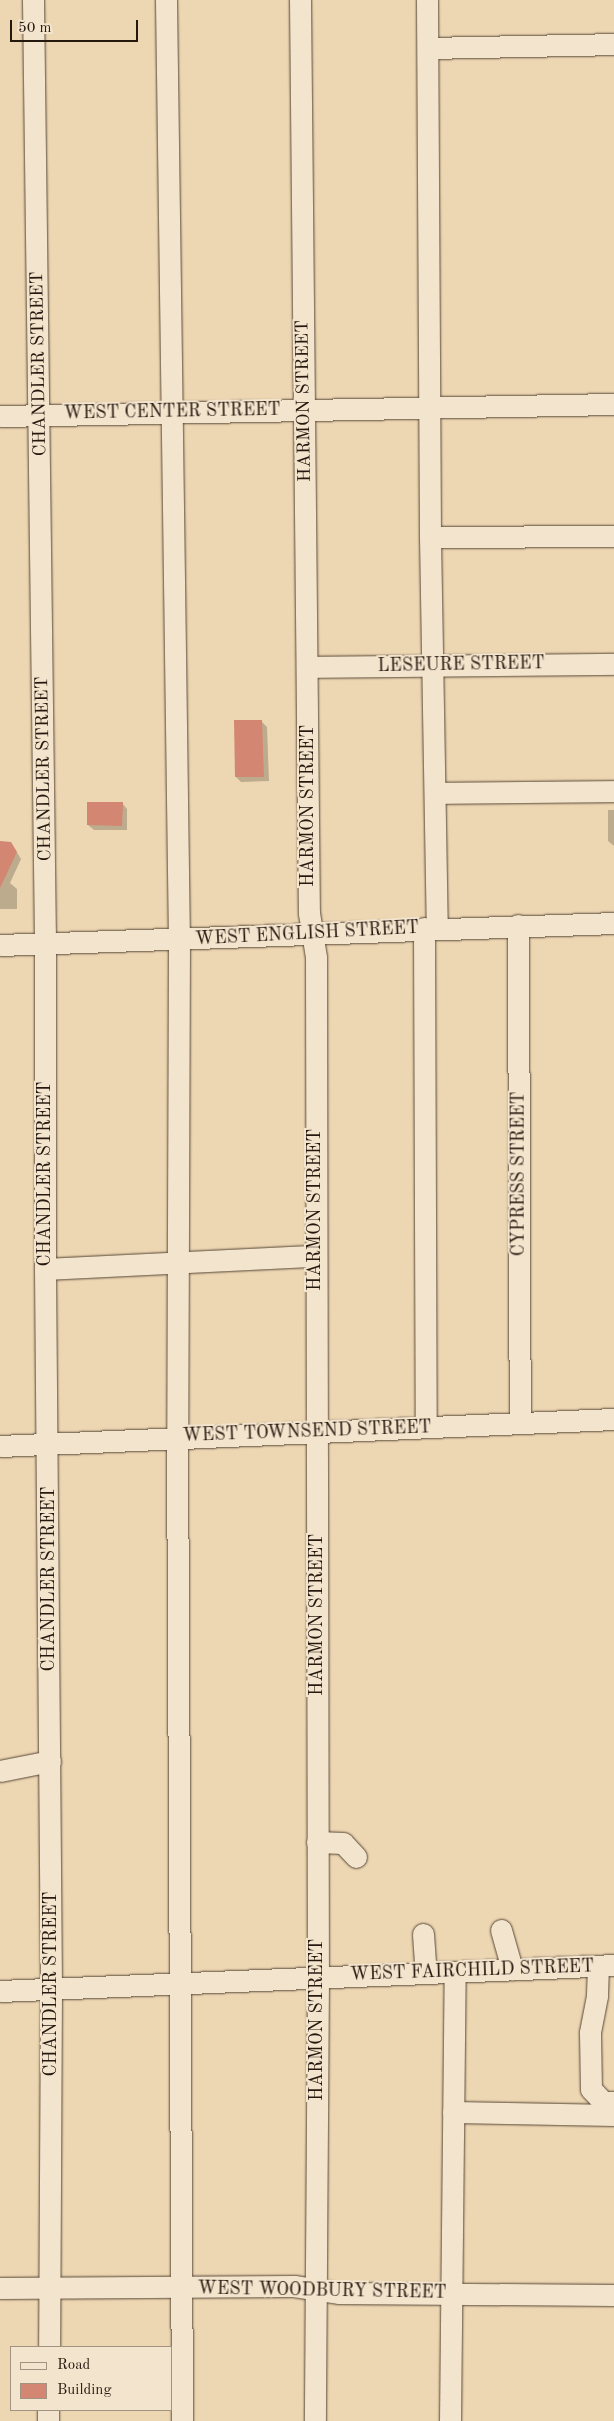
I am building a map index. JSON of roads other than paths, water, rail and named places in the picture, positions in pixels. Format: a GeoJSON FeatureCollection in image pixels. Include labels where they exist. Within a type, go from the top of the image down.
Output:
{"type":"FeatureCollection","features":[{"type":"Feature","properties":{"kind":"street","name":"CHANDLER STREET"},"geometry":{"type":"LineString","coordinates":[[32,0],[40,414],[46,944],[45,1269],[48,1444],[51,1990],[49,2346]]}},
{"type":"Feature","properties":{"kind":"street"},"geometry":{"type":"LineString","coordinates":[[166,0],[179,940],[177,1437],[182,1984],[182,2421]]}},
{"type":"Feature","properties":{"kind":"street","name":"HARMON STREET"},"geometry":{"type":"LineString","coordinates":[[300,0],[309,913],[316,958],[315,1256],[318,1977],[314,2290],[315,2421]]}},
{"type":"Feature","properties":{"kind":"street"},"geometry":{"type":"LineString","coordinates":[[426,1427],[430,928],[435,793],[430,537],[427,0]]}},
{"type":"Feature","properties":{"kind":"street"},"geometry":{"type":"LineString","coordinates":[[428,48],[614,44]]}},
{"type":"Feature","properties":{"kind":"street","name":"WEST CENTER STREET"},"geometry":{"type":"LineString","coordinates":[[0,416],[614,404]]}},
{"type":"Feature","properties":{"kind":"street"},"geometry":{"type":"LineString","coordinates":[[430,537],[614,536]]}},
{"type":"Feature","properties":{"kind":"street","name":"LESEURE STREET"},"geometry":{"type":"LineString","coordinates":[[308,667],[614,664]]}},
{"type":"Feature","properties":{"kind":"street"},"geometry":{"type":"LineString","coordinates":[[435,793],[614,791]]}},
{"type":"Feature","properties":{"kind":"street","name":"WEST ENGLISH STREET"},"geometry":{"type":"LineString","coordinates":[[0,945],[313,935],[430,928],[614,923]]}},
{"type":"Feature","properties":{"kind":"street","name":"CYPRESS STREET"},"geometry":{"type":"LineString","coordinates":[[518,926],[520,1423]]}},
{"type":"Feature","properties":{"kind":"street"},"geometry":{"type":"LineString","coordinates":[[45,1269],[179,1261],[315,1256]]}},
{"type":"Feature","properties":{"kind":"street","name":"WEST TOWNSEND STREET"},"geometry":{"type":"LineString","coordinates":[[0,1446],[614,1419]]}},
{"type":"Feature","properties":{"kind":"street"},"geometry":{"type":"LineString","coordinates":[[0,1772],[50,1761]]}},
{"type":"Feature","properties":{"kind":"street"},"geometry":{"type":"LineString","coordinates":[[317,1842],[343,1843],[356,1857]]}},
{"type":"Feature","properties":{"kind":"street"},"geometry":{"type":"LineString","coordinates":[[501,1930],[512,1970]]}},
{"type":"Feature","properties":{"kind":"street"},"geometry":{"type":"LineString","coordinates":[[423,1934],[426,1973]]}},
{"type":"Feature","properties":{"kind":"street"},"geometry":{"type":"LineString","coordinates":[[606,1965],[597,1996],[590,2033],[591,2089],[603,2102],[614,2102]]}},
{"type":"Feature","properties":{"kind":"street","name":"WEST FAIRCHILD STREET"},"geometry":{"type":"LineString","coordinates":[[0,1991],[606,1965]]}},
{"type":"Feature","properties":{"kind":"street"},"geometry":{"type":"LineString","coordinates":[[450,2421],[455,1972]]}},
{"type":"Feature","properties":{"kind":"street"},"geometry":{"type":"LineString","coordinates":[[453,2112],[614,2115]]}},
{"type":"Feature","properties":{"kind":"street","name":"WEST WOODBURY STREET"},"geometry":{"type":"LineString","coordinates":[[0,2288],[294,2286],[339,2294],[614,2295]]}}]}
